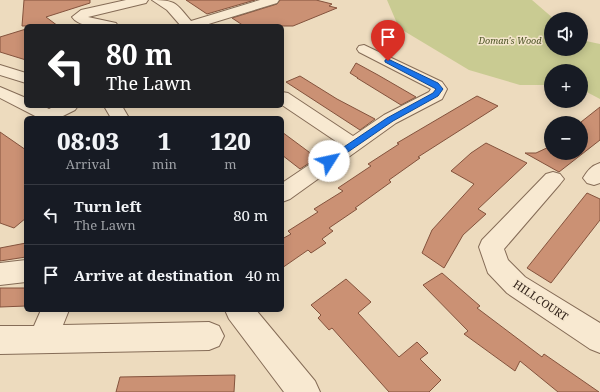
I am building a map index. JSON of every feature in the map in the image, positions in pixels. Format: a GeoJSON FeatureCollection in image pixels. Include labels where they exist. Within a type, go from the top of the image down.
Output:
{"type":"FeatureCollection","features":[{"type":"Feature","properties":{"kind":"street"},"geometry":{"type":"LineString","coordinates":[[102,24],[80,19],[78,17],[85,13],[142,0]]}},
{"type":"Feature","properties":{"kind":"street"},"geometry":{"type":"LineString","coordinates":[[158,0],[164,1],[187,24]]}},
{"type":"Feature","properties":{"kind":"street"},"geometry":{"type":"LineString","coordinates":[[195,24],[273,0]]}},
{"type":"Feature","properties":{"kind":"street"},"geometry":{"type":"LineString","coordinates":[[284,193],[390,119],[436,95],[439,89],[436,85],[364,49]]}},
{"type":"Feature","properties":{"kind":"street"},"geometry":{"type":"LineString","coordinates":[[0,70],[24,77]]}},
{"type":"Feature","properties":{"kind":"street"},"geometry":{"type":"LineString","coordinates":[[0,92],[24,103]]}},
{"type":"Feature","properties":{"kind":"street"},"geometry":{"type":"LineString","coordinates":[[284,98],[353,144]]}},
{"type":"Feature","properties":{"kind":"street"},"geometry":{"type":"LineString","coordinates":[[34,108],[49,116]]}},
{"type":"Feature","properties":{"kind":"street"},"geometry":{"type":"LineString","coordinates":[[53,116],[66,108]]}},
{"type":"Feature","properties":{"kind":"street","name":"HILLCOURT"},"geometry":{"type":"LineString","coordinates":[[553,179],[491,246],[497,266],[516,285],[600,339]]}},
{"type":"Feature","properties":{"kind":"street"},"geometry":{"type":"LineString","coordinates":[[0,274],[24,271]]}},
{"type":"Feature","properties":{"kind":"street"},"geometry":{"type":"LineString","coordinates":[[43,338],[54,312]]}},
{"type":"Feature","properties":{"kind":"street"},"geometry":{"type":"LineString","coordinates":[[240,312],[304,392]]}},
{"type":"Feature","properties":{"kind":"street"},"geometry":{"type":"LineString","coordinates":[[0,340],[209,336]]}},
{"type":"Feature","properties":{"kind":"green space","name":"Doman's Wood"},"geometry":{"type":"Polygon","coordinates":[[[387,0],[532,0],[546,12],[544,12],[544,56],[588,56],[588,41],[600,44],[600,99],[588,93],[588,64],[544,64],[544,85],[520,85],[469,70],[399,28],[387,0]]]}},
{"type":"Feature","properties":{"kind":"building"},"geometry":{"type":"Polygon","coordinates":[[[24,0],[90,0],[90,3],[46,17],[55,24],[24,24],[24,26],[22,26],[24,0]]]}},
{"type":"Feature","properties":{"kind":"building"},"geometry":{"type":"Polygon","coordinates":[[[186,0],[255,0],[207,14],[186,0]]]}},
{"type":"Feature","properties":{"kind":"building"},"geometry":{"type":"Polygon","coordinates":[[[280,0],[316,0],[332,4],[329,6],[337,8],[293,26],[284,26],[284,24],[241,24],[232,18],[277,4],[280,0]]]}},
{"type":"Feature","properties":{"kind":"building"},"geometry":{"type":"Polygon","coordinates":[[[24,30],[24,59],[0,52],[0,37],[24,30]]]}},
{"type":"Feature","properties":{"kind":"building"},"geometry":{"type":"Polygon","coordinates":[[[356,63],[416,97],[401,105],[350,73],[356,63]]]}},
{"type":"Feature","properties":{"kind":"building"},"geometry":{"type":"Polygon","coordinates":[[[300,76],[337,99],[375,119],[360,130],[286,82],[300,76]]]}},
{"type":"Feature","properties":{"kind":"building"},"geometry":{"type":"Polygon","coordinates":[[[477,96],[498,106],[418,157],[420,158],[389,180],[391,182],[355,208],[357,209],[329,228],[333,231],[322,239],[326,243],[311,253],[308,250],[284,267],[284,238],[291,234],[288,231],[318,212],[314,209],[343,191],[338,188],[371,166],[368,164],[399,144],[397,143],[477,96]]]}},
{"type":"Feature","properties":{"kind":"building"},"geometry":{"type":"Polygon","coordinates":[[[600,107],[600,140],[588,149],[588,116],[600,107]]]}},
{"type":"Feature","properties":{"kind":"building"},"geometry":{"type":"Polygon","coordinates":[[[0,132],[24,149],[24,220],[14,228],[0,223],[0,132]]]}},
{"type":"Feature","properties":{"kind":"building"},"geometry":{"type":"Polygon","coordinates":[[[284,133],[317,158],[300,169],[284,157],[284,133]]]}},
{"type":"Feature","properties":{"kind":"building"},"geometry":{"type":"Polygon","coordinates":[[[486,143],[527,163],[478,209],[486,214],[463,235],[444,268],[422,253],[432,230],[474,184],[451,171],[471,153],[486,143]]]}},
{"type":"Feature","properties":{"kind":"building"},"geometry":{"type":"Polygon","coordinates":[[[544,149],[544,160],[574,160],[559,172],[525,153],[536,153],[544,149]]]}},
{"type":"Feature","properties":{"kind":"building"},"geometry":{"type":"Polygon","coordinates":[[[587,193],[600,199],[600,220],[551,283],[527,268],[587,193]]]}},
{"type":"Feature","properties":{"kind":"building"},"geometry":{"type":"Polygon","coordinates":[[[24,243],[24,257],[0,261],[0,248],[24,243]]]}},
{"type":"Feature","properties":{"kind":"building"},"geometry":{"type":"Polygon","coordinates":[[[442,273],[480,306],[477,308],[542,357],[544,354],[599,392],[558,392],[520,361],[515,371],[464,334],[468,331],[423,285],[442,273]]]}},
{"type":"Feature","properties":{"kind":"building"},"geometry":{"type":"Polygon","coordinates":[[[346,279],[371,302],[358,313],[399,357],[417,342],[428,353],[420,359],[441,380],[429,392],[389,392],[332,328],[329,330],[318,318],[321,315],[311,305],[346,279]]]}},
{"type":"Feature","properties":{"kind":"building"},"geometry":{"type":"Polygon","coordinates":[[[0,288],[24,288],[24,306],[0,307],[0,288]]]}},
{"type":"Feature","properties":{"kind":"building"},"geometry":{"type":"Polygon","coordinates":[[[235,375],[234,392],[116,392],[120,377],[235,375]]]}},
{"type":"Feature","properties":{"kind":"route"},"geometry":{"type":"LineString","coordinates":[[329,161],[390,119],[436,95],[439,89],[436,85],[388,61]]}}]}
